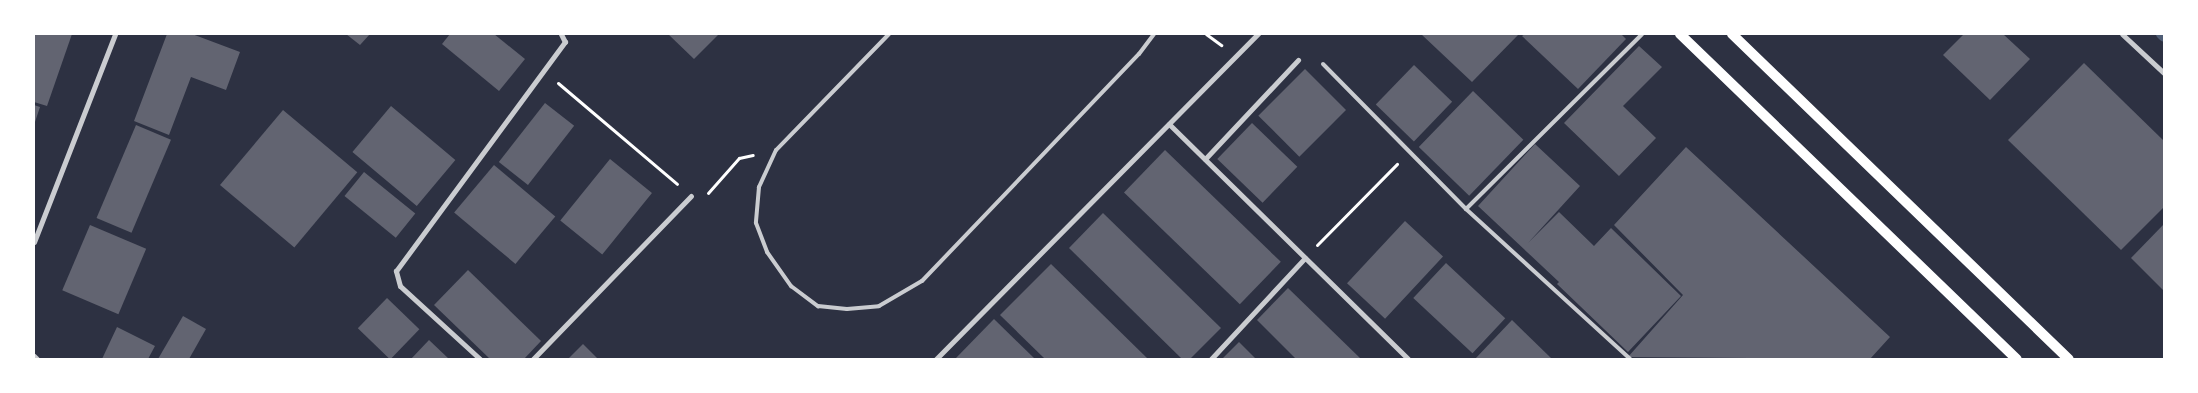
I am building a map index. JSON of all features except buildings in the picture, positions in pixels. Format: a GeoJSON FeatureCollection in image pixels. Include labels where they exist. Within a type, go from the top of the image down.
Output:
{"type":"FeatureCollection","features":[{"type":"Feature","properties":{"kind":"main road"},"geometry":{"type":"LineString","coordinates":[[1680,34],[2017,359]]}},
{"type":"Feature","properties":{"kind":"main road"},"geometry":{"type":"LineString","coordinates":[[1732,34],[2069,359]]}},
{"type":"Feature","properties":{"kind":"street"},"geometry":{"type":"LineString","coordinates":[[34,242],[115,34]]}},
{"type":"Feature","properties":{"kind":"street"},"geometry":{"type":"LineString","coordinates":[[480,359],[400,286],[396,271],[542,70],[565,42],[561,34]]}},
{"type":"Feature","properties":{"kind":"street"},"geometry":{"type":"LineString","coordinates":[[936,359],[1258,34]]}},
{"type":"Feature","properties":{"kind":"street"},"geometry":{"type":"LineString","coordinates":[[2122,34],[2164,73]]}},
{"type":"Feature","properties":{"kind":"street"},"geometry":{"type":"LineString","coordinates":[[1205,159],[1298,60]]}},
{"type":"Feature","properties":{"kind":"street"},"geometry":{"type":"LineString","coordinates":[[1169,124],[1408,359]]}},
{"type":"Feature","properties":{"kind":"street"},"geometry":{"type":"LineString","coordinates":[[533,359],[691,196]]}},
{"type":"Feature","properties":{"kind":"street"},"geometry":{"type":"LineString","coordinates":[[1211,359],[1305,258]]}},
{"type":"Feature","properties":{"kind":"street"},"geometry":{"type":"LineString","coordinates":[[34,356],[37,359]]}},
{"type":"Feature","properties":{"kind":"lane"},"geometry":{"type":"LineString","coordinates":[[889,34],[776,150],[759,187],[756,223],[767,252],[791,286],[818,306],[847,309],[879,306],[922,282],[1139,54],[1154,34]]}},
{"type":"Feature","properties":{"kind":"lane"},"geometry":{"type":"LineString","coordinates":[[1466,209],[1642,34]]}},
{"type":"Feature","properties":{"kind":"lane"},"geometry":{"type":"LineString","coordinates":[[1323,64],[1408,153],[1466,209],[1630,359]]}},
{"type":"Feature","properties":{"kind":"path"},"geometry":{"type":"LineString","coordinates":[[542,70],[691,196],[706,196],[739,158]]}},
{"type":"Feature","properties":{"kind":"path"},"geometry":{"type":"LineString","coordinates":[[1305,258],[1408,153]]}},
{"type":"Feature","properties":{"kind":"waterway"},"geometry":{"type":"LineString","coordinates":[[2161,34],[2164,37]]}}]}
